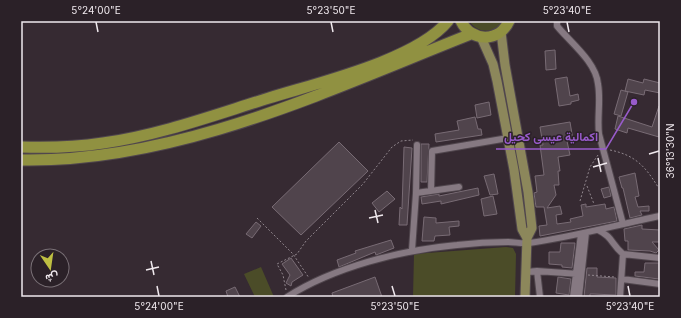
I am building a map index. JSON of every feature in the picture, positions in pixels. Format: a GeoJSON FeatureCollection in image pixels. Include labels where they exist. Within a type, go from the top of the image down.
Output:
{"type":"FeatureCollection","features":[{"type":"Feature","properties":{"kind":"highway"},"geometry":{"type":"LineString","coordinates":[[21,147],[69,147],[103,143],[190,124],[364,68],[426,41],[438,32],[448,21]]}},
{"type":"Feature","properties":{"kind":"highway"},"geometry":{"type":"LineString","coordinates":[[461,21],[476,35]]}},
{"type":"Feature","properties":{"kind":"highway"},"geometry":{"type":"LineString","coordinates":[[21,160],[78,158],[106,155],[199,134],[287,106],[476,35],[492,37],[501,32],[509,21]]}},
{"type":"Feature","properties":{"kind":"main road"},"geometry":{"type":"LineString","coordinates":[[501,32],[505,65],[528,192],[532,228],[527,241],[525,297]]}},
{"type":"Feature","properties":{"kind":"main road"},"geometry":{"type":"LineString","coordinates":[[476,35],[493,64],[508,138],[520,206],[522,228],[527,241]]}},
{"type":"Feature","properties":{"kind":"street"},"geometry":{"type":"LineString","coordinates":[[557,21],[557,26],[592,66],[598,83],[598,120],[603,148],[623,224]]}},
{"type":"Feature","properties":{"kind":"street"},"geometry":{"type":"LineString","coordinates":[[431,191],[432,152],[508,138]]}},
{"type":"Feature","properties":{"kind":"street"},"geometry":{"type":"LineString","coordinates":[[412,250],[416,193],[417,145]]}},
{"type":"Feature","properties":{"kind":"street"},"geometry":{"type":"LineString","coordinates":[[416,193],[459,187]]}},
{"type":"Feature","properties":{"kind":"street"},"geometry":{"type":"LineString","coordinates":[[290,296],[312,284],[355,266],[412,250],[457,244],[527,241],[584,234],[660,216]]}},
{"type":"Feature","properties":{"kind":"street"},"geometry":{"type":"LineString","coordinates":[[598,230],[608,235],[616,249],[622,254],[660,258]]}},
{"type":"Feature","properties":{"kind":"street"},"geometry":{"type":"LineString","coordinates":[[579,297],[579,274],[584,234]]}},
{"type":"Feature","properties":{"kind":"street"},"geometry":{"type":"LineString","coordinates":[[620,297],[622,280],[622,254]]}},
{"type":"Feature","properties":{"kind":"street"},"geometry":{"type":"LineString","coordinates":[[526,272],[537,271],[579,274]]}},
{"type":"Feature","properties":{"kind":"street"},"geometry":{"type":"LineString","coordinates":[[537,271],[540,297]]}},
{"type":"Feature","properties":{"kind":"street"},"geometry":{"type":"LineString","coordinates":[[573,297],[579,274]]}},
{"type":"Feature","properties":{"kind":"street"},"geometry":{"type":"LineString","coordinates":[[622,280],[660,284]]}},
{"type":"Feature","properties":{"kind":"path"},"geometry":{"type":"LineString","coordinates":[[290,296],[283,275],[277,264],[294,254],[297,254],[306,241],[363,184],[392,147],[401,141],[413,140],[417,145]]}},
{"type":"Feature","properties":{"kind":"path"},"geometry":{"type":"LineString","coordinates":[[580,201],[586,185],[590,167],[603,148],[626,153],[648,170],[658,187]]}},
{"type":"Feature","properties":{"kind":"path"},"geometry":{"type":"LineString","coordinates":[[586,185],[594,204]]}},
{"type":"Feature","properties":{"kind":"path"},"geometry":{"type":"LineString","coordinates":[[257,218],[294,254],[312,284]]}},
{"type":"Feature","properties":{"kind":"path"},"geometry":{"type":"LineString","coordinates":[[579,274],[617,277],[622,280]]}},
{"type":"Feature","properties":{"kind":"green space"},"geometry":{"type":"Polygon","coordinates":[[[469,21],[503,21],[495,28],[486,31],[477,28],[469,21]]]}},
{"type":"Feature","properties":{"kind":"green space"},"geometry":{"type":"Polygon","coordinates":[[[506,247],[513,248],[516,254],[515,297],[413,297],[414,254],[506,247]]]}},
{"type":"Feature","properties":{"kind":"green space"},"geometry":{"type":"Polygon","coordinates":[[[261,267],[274,297],[255,297],[244,274],[261,267]]]}},
{"type":"Feature","properties":{"kind":"building"},"geometry":{"type":"Polygon","coordinates":[[[555,50],[556,69],[546,70],[545,51],[555,50]]]}},
{"type":"Feature","properties":{"kind":"building"},"geometry":{"type":"Polygon","coordinates":[[[567,77],[570,96],[578,94],[579,100],[571,102],[571,104],[559,106],[555,79],[567,77]]]}},
{"type":"Feature","properties":{"kind":"building"},"geometry":{"type":"Polygon","coordinates":[[[628,79],[643,83],[644,79],[660,83],[660,93],[645,90],[644,95],[625,91],[628,79]]]}},
{"type":"Feature","properties":{"kind":"building"},"geometry":{"type":"Polygon","coordinates":[[[621,90],[628,92],[621,116],[614,114],[621,90]]]}},
{"type":"Feature","properties":{"kind":"building"},"geometry":{"type":"Polygon","coordinates":[[[489,102],[491,115],[477,118],[475,105],[489,102]]]}},
{"type":"Feature","properties":{"kind":"building"},"geometry":{"type":"Polygon","coordinates":[[[659,106],[659,137],[628,128],[627,133],[615,129],[618,116],[652,127],[659,106]]]}},
{"type":"Feature","properties":{"kind":"building"},"geometry":{"type":"Polygon","coordinates":[[[475,117],[478,129],[481,129],[482,135],[436,142],[435,134],[459,130],[457,121],[475,117]]]}},
{"type":"Feature","properties":{"kind":"building"},"geometry":{"type":"Polygon","coordinates":[[[570,122],[573,140],[567,141],[570,155],[558,157],[560,171],[558,171],[559,185],[554,185],[556,195],[547,208],[560,206],[562,214],[556,215],[557,224],[571,222],[570,219],[583,216],[581,205],[586,204],[586,207],[605,204],[606,209],[614,207],[617,221],[540,236],[539,226],[547,225],[544,207],[536,207],[534,193],[537,192],[535,176],[544,175],[540,145],[543,145],[540,127],[570,122]]]}},
{"type":"Feature","properties":{"kind":"building"},"geometry":{"type":"Polygon","coordinates":[[[339,142],[368,171],[301,235],[272,207],[339,142]]]}},
{"type":"Feature","properties":{"kind":"building"},"geometry":{"type":"Polygon","coordinates":[[[421,144],[429,144],[427,182],[421,182],[421,144]]]}},
{"type":"Feature","properties":{"kind":"building"},"geometry":{"type":"Polygon","coordinates":[[[404,147],[412,148],[407,225],[399,225],[400,207],[402,209],[404,147]]]}},
{"type":"Feature","properties":{"kind":"building"},"geometry":{"type":"Polygon","coordinates":[[[635,173],[639,196],[635,197],[638,207],[649,206],[649,211],[640,211],[642,215],[630,218],[619,177],[635,173]]]}},
{"type":"Feature","properties":{"kind":"building"},"geometry":{"type":"Polygon","coordinates":[[[494,174],[498,194],[490,195],[484,176],[494,174]]]}},
{"type":"Feature","properties":{"kind":"building"},"geometry":{"type":"Polygon","coordinates":[[[609,187],[611,196],[604,198],[601,189],[609,187]]]}},
{"type":"Feature","properties":{"kind":"building"},"geometry":{"type":"Polygon","coordinates":[[[478,188],[479,195],[441,204],[441,201],[422,204],[421,197],[439,194],[439,196],[478,188]]]}},
{"type":"Feature","properties":{"kind":"building"},"geometry":{"type":"Polygon","coordinates":[[[387,191],[395,199],[379,212],[372,203],[387,191]]]}},
{"type":"Feature","properties":{"kind":"building"},"geometry":{"type":"Polygon","coordinates":[[[493,196],[497,214],[484,216],[481,199],[493,196]]]}},
{"type":"Feature","properties":{"kind":"building"},"geometry":{"type":"Polygon","coordinates":[[[424,217],[436,218],[436,223],[459,221],[459,226],[449,227],[450,235],[435,236],[434,241],[422,241],[424,217]]]}},
{"type":"Feature","properties":{"kind":"building"},"geometry":{"type":"Polygon","coordinates":[[[256,222],[261,226],[252,238],[246,234],[256,222]]]}},
{"type":"Feature","properties":{"kind":"building"},"geometry":{"type":"Polygon","coordinates":[[[642,225],[642,229],[660,230],[660,242],[652,242],[659,250],[656,253],[650,251],[628,250],[628,241],[625,241],[624,229],[642,225]]]}},
{"type":"Feature","properties":{"kind":"building"},"geometry":{"type":"Polygon","coordinates":[[[391,240],[394,248],[376,255],[375,252],[339,267],[337,260],[356,253],[355,251],[391,240]]]}},
{"type":"Feature","properties":{"kind":"building"},"geometry":{"type":"Polygon","coordinates":[[[561,243],[575,243],[572,268],[562,267],[562,265],[549,264],[549,252],[560,252],[561,243]]]}},
{"type":"Feature","properties":{"kind":"building"},"geometry":{"type":"Polygon","coordinates":[[[291,258],[303,275],[292,282],[291,286],[286,283],[290,275],[282,264],[291,258]]]}},
{"type":"Feature","properties":{"kind":"building"},"geometry":{"type":"Polygon","coordinates":[[[645,263],[659,263],[659,279],[635,276],[635,272],[644,272],[645,263]]]}},
{"type":"Feature","properties":{"kind":"building"},"geometry":{"type":"Polygon","coordinates":[[[587,268],[597,268],[597,277],[616,278],[616,295],[590,294],[590,297],[584,297],[587,268]]]}},
{"type":"Feature","properties":{"kind":"building"},"geometry":{"type":"Polygon","coordinates":[[[375,277],[382,297],[333,297],[332,293],[375,277]]]}},
{"type":"Feature","properties":{"kind":"building"},"geometry":{"type":"Polygon","coordinates":[[[558,277],[571,279],[569,295],[556,293],[558,277]]]}},
{"type":"Feature","properties":{"kind":"building"},"geometry":{"type":"Polygon","coordinates":[[[235,287],[240,297],[228,297],[226,291],[235,287]]]}},
{"type":"Feature","properties":{"kind":"place","name":"اكمالية عيسى كحيل"},"geometry":{"type":"Point","coordinates":[634,102]}}]}
